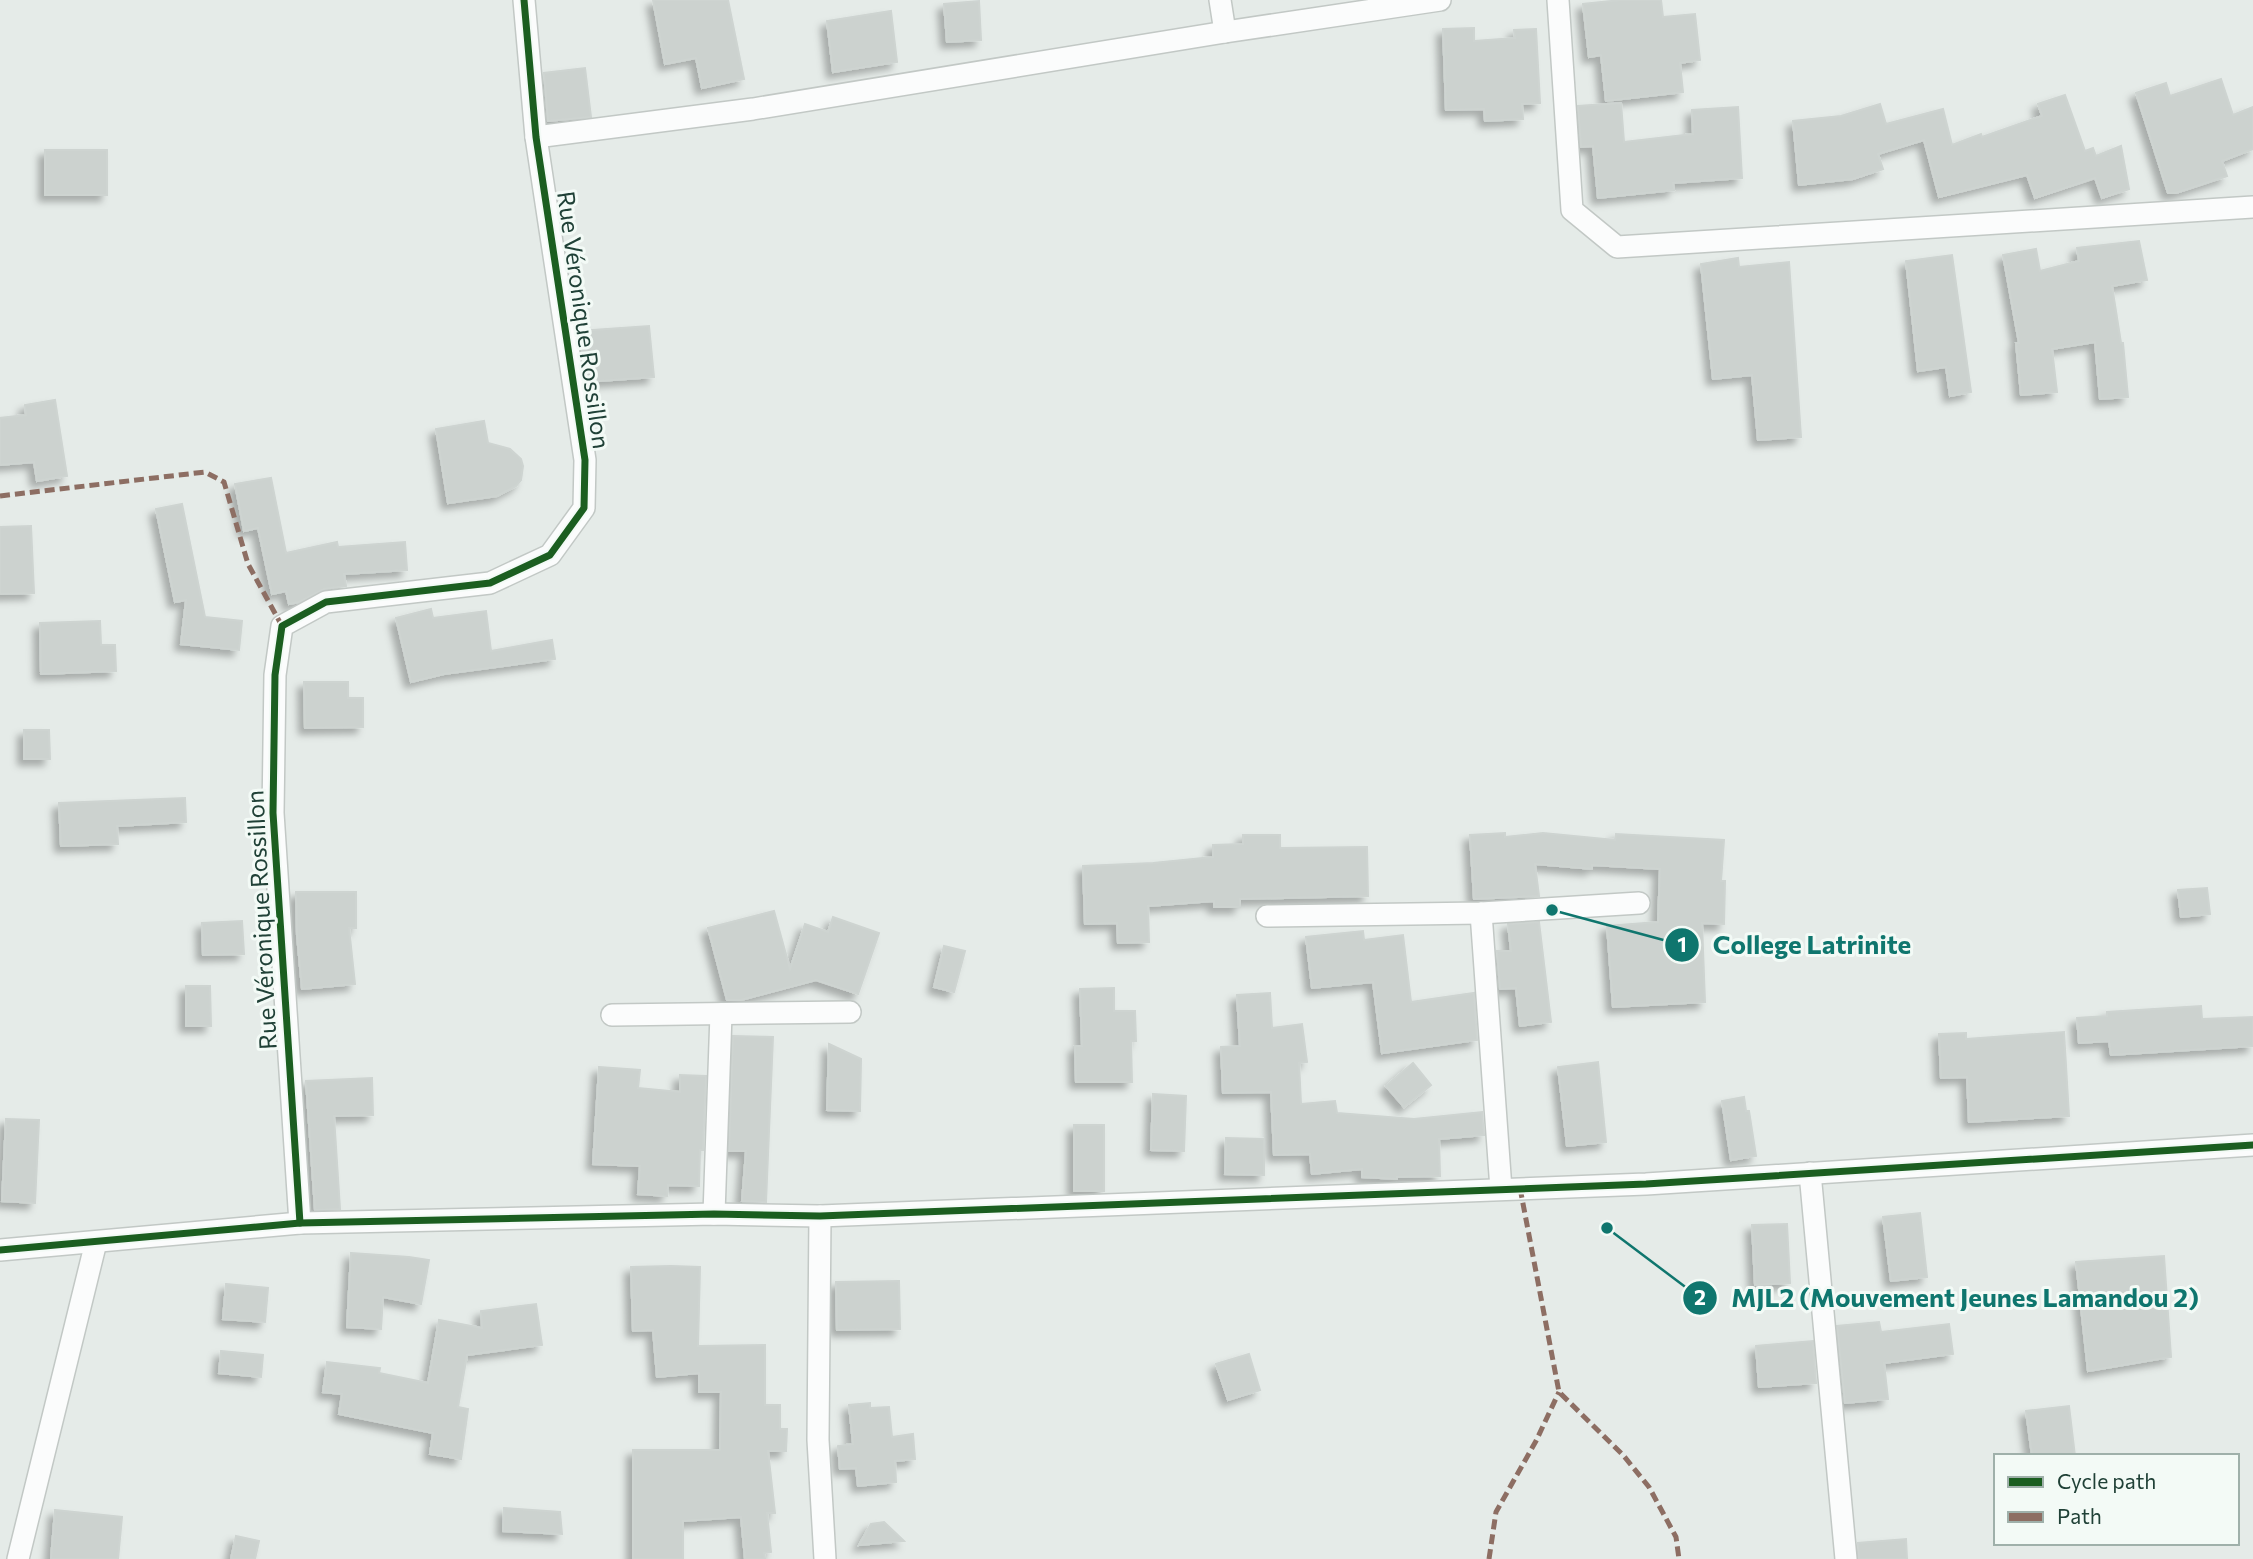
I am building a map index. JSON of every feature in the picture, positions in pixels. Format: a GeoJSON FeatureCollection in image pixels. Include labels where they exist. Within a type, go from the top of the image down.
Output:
{"type":"FeatureCollection","features":[{"type":"Feature","properties":{"kind":"street","name":"Rue Véronique Rossillon"},"geometry":{"type":"LineString","coordinates":[[300,1223],[273,813],[275,675],[282,626],[326,602],[490,583],[550,555],[584,508],[585,460],[536,137],[524,0]]}},
{"type":"Feature","properties":{"kind":"street"},"geometry":{"type":"LineString","coordinates":[[1220,0],[1225,32]]}},
{"type":"Feature","properties":{"kind":"street"},"geometry":{"type":"LineString","coordinates":[[536,137],[753,108],[1437,0]]}},
{"type":"Feature","properties":{"kind":"street"},"geometry":{"type":"LineString","coordinates":[[1558,0],[1572,210],[1617,247],[2253,207]]}},
{"type":"Feature","properties":{"kind":"street"},"geometry":{"type":"LineString","coordinates":[[1267,916],[1481,913],[1639,904]]}},
{"type":"Feature","properties":{"kind":"street"},"geometry":{"type":"LineString","coordinates":[[1481,913],[1501,1189]]}},
{"type":"Feature","properties":{"kind":"street"},"geometry":{"type":"LineString","coordinates":[[612,1015],[850,1012]]}},
{"type":"Feature","properties":{"kind":"street"},"geometry":{"type":"LineString","coordinates":[[714,1214],[721,1014]]}},
{"type":"Feature","properties":{"kind":"street"},"geometry":{"type":"LineString","coordinates":[[0,1248],[300,1223],[714,1214],[820,1216],[1646,1184],[2253,1145]]}},
{"type":"Feature","properties":{"kind":"street"},"geometry":{"type":"LineString","coordinates":[[1810,1173],[1846,1559]]}},
{"type":"Feature","properties":{"kind":"street"},"geometry":{"type":"LineString","coordinates":[[820,1216],[818,1440],[825,1559]]}},
{"type":"Feature","properties":{"kind":"street"},"geometry":{"type":"LineString","coordinates":[[18,1559],[96,1242]]}},
{"type":"Feature","properties":{"kind":"building"},"geometry":{"type":"Polygon","coordinates":[[[653,0],[728,0],[744,79],[702,88],[696,58],[665,64],[653,0]]]}},
{"type":"Feature","properties":{"kind":"building"},"geometry":{"type":"Polygon","coordinates":[[[1661,0],[1663,17],[1695,14],[1700,60],[1680,63],[1683,92],[1606,101],[1601,55],[1589,57],[1583,4],[1661,0]]]}},
{"type":"Feature","properties":{"kind":"building"},"geometry":{"type":"Polygon","coordinates":[[[979,1],[981,40],[947,42],[944,4],[979,1]]]}},
{"type":"Feature","properties":{"kind":"building"},"geometry":{"type":"Polygon","coordinates":[[[891,11],[897,62],[833,72],[827,21],[891,11]]]}},
{"type":"Feature","properties":{"kind":"building"},"geometry":{"type":"Polygon","coordinates":[[[1474,28],[1474,41],[1515,38],[1514,30],[1536,29],[1540,103],[1522,104],[1523,119],[1485,121],[1484,109],[1446,110],[1443,29],[1474,28]]]}},
{"type":"Feature","properties":{"kind":"building"},"geometry":{"type":"Polygon","coordinates":[[[585,68],[591,117],[548,121],[544,73],[585,68]]]}},
{"type":"Feature","properties":{"kind":"building"},"geometry":{"type":"Polygon","coordinates":[[[2221,79],[2233,115],[2253,107],[2253,149],[2222,161],[2227,176],[2176,193],[2168,193],[2136,93],[2166,83],[2170,96],[2221,79]]]}},
{"type":"Feature","properties":{"kind":"building"},"geometry":{"type":"Polygon","coordinates":[[[2065,95],[2085,151],[2093,148],[2096,156],[2121,146],[2129,189],[2102,198],[2095,178],[2035,198],[2027,175],[1939,197],[1924,140],[1878,154],[1883,169],[1853,179],[1799,185],[1793,121],[1841,116],[1880,104],[1886,124],[1943,109],[1952,145],[2042,116],[2038,104],[2065,95]]]}},
{"type":"Feature","properties":{"kind":"building"},"geometry":{"type":"Polygon","coordinates":[[[1621,103],[1624,142],[1693,134],[1692,110],[1738,107],[1742,178],[1673,183],[1674,190],[1598,198],[1593,146],[1581,147],[1578,106],[1621,103]]]}},
{"type":"Feature","properties":{"kind":"building"},"geometry":{"type":"Polygon","coordinates":[[[45,150],[107,150],[107,195],[45,195],[45,150]]]}},
{"type":"Feature","properties":{"kind":"building"},"geometry":{"type":"Polygon","coordinates":[[[2139,241],[2147,280],[2112,286],[2123,343],[2128,397],[2100,399],[2095,342],[2052,349],[2057,392],[2021,395],[2016,343],[2019,343],[2003,255],[2036,249],[2040,271],[2079,261],[2077,248],[2139,241]]]}},
{"type":"Feature","properties":{"kind":"building"},"geometry":{"type":"Polygon","coordinates":[[[1952,255],[1971,392],[1950,396],[1946,367],[1918,371],[1906,261],[1952,255]]]}},
{"type":"Feature","properties":{"kind":"building"},"geometry":{"type":"Polygon","coordinates":[[[1738,258],[1739,267],[1789,262],[1801,437],[1758,440],[1752,375],[1713,379],[1701,264],[1738,258]]]}},
{"type":"Feature","properties":{"kind":"building"},"geometry":{"type":"Polygon","coordinates":[[[649,326],[654,377],[586,382],[579,331],[649,326]]]}},
{"type":"Feature","properties":{"kind":"building"},"geometry":{"type":"Polygon","coordinates":[[[55,400],[67,476],[37,481],[34,462],[0,465],[0,418],[26,415],[25,405],[55,400]]]}},
{"type":"Feature","properties":{"kind":"building"},"geometry":{"type":"Polygon","coordinates":[[[484,421],[488,443],[510,449],[521,459],[521,480],[516,486],[497,496],[448,503],[436,429],[484,421]]]}},
{"type":"Feature","properties":{"kind":"building"},"geometry":{"type":"Polygon","coordinates":[[[271,478],[286,553],[337,542],[338,547],[405,542],[407,570],[344,574],[346,586],[324,589],[299,602],[289,604],[286,591],[272,594],[258,528],[244,531],[235,484],[271,478]]]}},
{"type":"Feature","properties":{"kind":"building"},"geometry":{"type":"Polygon","coordinates":[[[182,504],[205,617],[242,621],[239,650],[181,644],[186,600],[175,602],[156,509],[182,504]]]}},
{"type":"Feature","properties":{"kind":"building"},"geometry":{"type":"Polygon","coordinates":[[[31,526],[34,593],[0,594],[0,527],[31,526]]]}},
{"type":"Feature","properties":{"kind":"building"},"geometry":{"type":"Polygon","coordinates":[[[431,609],[433,618],[486,611],[491,651],[552,640],[555,659],[444,674],[411,682],[396,618],[431,609]]]}},
{"type":"Feature","properties":{"kind":"building"},"geometry":{"type":"Polygon","coordinates":[[[100,621],[101,645],[115,645],[116,671],[41,674],[40,623],[100,621]]]}},
{"type":"Feature","properties":{"kind":"building"},"geometry":{"type":"Polygon","coordinates":[[[304,682],[348,682],[348,698],[363,698],[363,727],[305,728],[304,682]]]}},
{"type":"Feature","properties":{"kind":"building"},"geometry":{"type":"Polygon","coordinates":[[[24,730],[49,730],[50,759],[24,759],[24,730]]]}},
{"type":"Feature","properties":{"kind":"building"},"geometry":{"type":"Polygon","coordinates":[[[185,798],[186,822],[117,826],[118,844],[61,846],[59,803],[185,798]]]}},
{"type":"Feature","properties":{"kind":"building"},"geometry":{"type":"Polygon","coordinates":[[[1505,833],[1505,837],[1543,833],[1615,840],[1616,834],[1724,840],[1721,881],[1725,881],[1724,924],[1702,923],[1705,1002],[1613,1007],[1607,926],[1658,922],[1660,869],[1592,865],[1592,869],[1535,864],[1539,896],[1474,899],[1470,835],[1505,833]]]}},
{"type":"Feature","properties":{"kind":"building"},"geometry":{"type":"Polygon","coordinates":[[[1243,835],[1280,835],[1280,848],[1367,847],[1368,896],[1240,899],[1240,907],[1214,907],[1214,901],[1148,906],[1149,942],[1118,943],[1117,923],[1085,924],[1083,866],[1213,857],[1213,845],[1243,844],[1243,835]]]}},
{"type":"Feature","properties":{"kind":"building"},"geometry":{"type":"Polygon","coordinates":[[[2207,888],[2210,914],[2181,917],[2178,890],[2207,888]]]}},
{"type":"Feature","properties":{"kind":"building"},"geometry":{"type":"Polygon","coordinates":[[[296,892],[356,892],[356,928],[349,928],[355,984],[302,989],[296,892]]]}},
{"type":"Feature","properties":{"kind":"building"},"geometry":{"type":"Polygon","coordinates":[[[774,911],[790,969],[805,924],[828,932],[833,917],[879,933],[858,994],[816,980],[741,1000],[727,1000],[708,928],[774,911]]]}},
{"type":"Feature","properties":{"kind":"building"},"geometry":{"type":"Polygon","coordinates":[[[242,921],[244,954],[203,955],[202,923],[242,921]]]}},
{"type":"Feature","properties":{"kind":"building"},"geometry":{"type":"Polygon","coordinates":[[[1539,922],[1551,1022],[1520,1026],[1516,988],[1500,989],[1497,951],[1511,951],[1508,924],[1539,922]]]}},
{"type":"Feature","properties":{"kind":"building"},"geometry":{"type":"Polygon","coordinates":[[[1363,931],[1364,940],[1403,935],[1411,1002],[1474,993],[1477,1040],[1382,1053],[1373,982],[1312,988],[1306,937],[1363,931]]]}},
{"type":"Feature","properties":{"kind":"building"},"geometry":{"type":"Polygon","coordinates":[[[944,946],[965,951],[954,992],[934,987],[944,946]]]}},
{"type":"Feature","properties":{"kind":"building"},"geometry":{"type":"Polygon","coordinates":[[[186,986],[210,986],[211,1026],[186,1026],[186,986]]]}},
{"type":"Feature","properties":{"kind":"building"},"geometry":{"type":"Polygon","coordinates":[[[1114,988],[1114,1011],[1135,1011],[1136,1041],[1131,1041],[1132,1082],[1076,1082],[1075,1046],[1082,1046],[1080,989],[1114,988]]]}},
{"type":"Feature","properties":{"kind":"building"},"geometry":{"type":"Polygon","coordinates":[[[1270,993],[1272,1028],[1302,1024],[1307,1062],[1299,1063],[1301,1104],[1335,1101],[1337,1113],[1414,1119],[1482,1112],[1484,1135],[1439,1139],[1440,1176],[1397,1179],[1362,1177],[1362,1169],[1312,1174],[1310,1154],[1274,1155],[1271,1092],[1223,1093],[1221,1047],[1240,1046],[1237,995],[1270,993]]]}},
{"type":"Feature","properties":{"kind":"building"},"geometry":{"type":"Polygon","coordinates":[[[2201,1006],[2202,1019],[2253,1017],[2253,1046],[2111,1055],[2109,1041],[2079,1043],[2077,1018],[2107,1016],[2107,1012],[2201,1006]]]}},
{"type":"Feature","properties":{"kind":"building"},"geometry":{"type":"Polygon","coordinates":[[[2064,1032],[2069,1116],[1969,1122],[1967,1077],[1941,1078],[1939,1034],[1966,1033],[1966,1039],[2064,1032]]]}},
{"type":"Feature","properties":{"kind":"building"},"geometry":{"type":"Polygon","coordinates":[[[733,1036],[773,1037],[766,1202],[742,1201],[746,1151],[729,1151],[733,1036]]]}},
{"type":"Feature","properties":{"kind":"building"},"geometry":{"type":"Polygon","coordinates":[[[829,1044],[861,1059],[860,1111],[827,1110],[829,1044]]]}},
{"type":"Feature","properties":{"kind":"building"},"geometry":{"type":"Polygon","coordinates":[[[1598,1062],[1606,1142],[1567,1146],[1558,1067],[1598,1062]]]}},
{"type":"Feature","properties":{"kind":"building"},"geometry":{"type":"Polygon","coordinates":[[[1413,1063],[1431,1085],[1404,1107],[1386,1086],[1413,1063]]]}},
{"type":"Feature","properties":{"kind":"building"},"geometry":{"type":"Polygon","coordinates":[[[599,1067],[640,1070],[638,1088],[680,1092],[680,1075],[706,1076],[699,1186],[668,1185],[667,1196],[638,1194],[640,1166],[593,1164],[599,1067]]]}},
{"type":"Feature","properties":{"kind":"building"},"geometry":{"type":"Polygon","coordinates":[[[372,1078],[373,1115],[334,1116],[340,1209],[315,1210],[306,1081],[372,1078]]]}},
{"type":"Feature","properties":{"kind":"building"},"geometry":{"type":"Polygon","coordinates":[[[1153,1094],[1186,1096],[1184,1151],[1151,1150],[1153,1094]]]}},
{"type":"Feature","properties":{"kind":"building"},"geometry":{"type":"Polygon","coordinates":[[[1744,1097],[1746,1111],[1749,1111],[1756,1156],[1731,1160],[1722,1101],[1744,1097]]]}},
{"type":"Feature","properties":{"kind":"building"},"geometry":{"type":"Polygon","coordinates":[[[6,1119],[39,1120],[35,1203],[2,1201],[6,1119]]]}},
{"type":"Feature","properties":{"kind":"building"},"geometry":{"type":"Polygon","coordinates":[[[1074,1125],[1104,1125],[1104,1191],[1074,1191],[1074,1125]]]}},
{"type":"Feature","properties":{"kind":"building"},"geometry":{"type":"Polygon","coordinates":[[[1226,1138],[1264,1139],[1264,1175],[1225,1174],[1226,1138]]]}},
{"type":"Feature","properties":{"kind":"building"},"geometry":{"type":"Polygon","coordinates":[[[1920,1213],[1927,1277],[1891,1281],[1883,1217],[1920,1213]]]}},
{"type":"Feature","properties":{"kind":"building"},"geometry":{"type":"Polygon","coordinates":[[[1787,1224],[1790,1283],[1755,1285],[1752,1225],[1787,1224]]]}},
{"type":"Feature","properties":{"kind":"building"},"geometry":{"type":"Polygon","coordinates":[[[351,1253],[429,1260],[421,1304],[383,1297],[381,1329],[347,1327],[351,1253]]]}},
{"type":"Feature","properties":{"kind":"building"},"geometry":{"type":"Polygon","coordinates":[[[2164,1256],[2171,1357],[2088,1371],[2076,1262],[2164,1256]]]}},
{"type":"Feature","properties":{"kind":"building"},"geometry":{"type":"Polygon","coordinates":[[[631,1267],[700,1267],[698,1346],[765,1345],[765,1405],[780,1405],[780,1429],[787,1429],[786,1451],[768,1451],[775,1513],[767,1513],[771,1552],[764,1553],[765,1559],[745,1559],[741,1517],[683,1521],[683,1559],[633,1559],[633,1450],[720,1450],[721,1392],[699,1392],[699,1373],[657,1377],[653,1330],[633,1331],[631,1267]]]}},
{"type":"Feature","properties":{"kind":"building"},"geometry":{"type":"Polygon","coordinates":[[[899,1281],[900,1329],[837,1330],[836,1282],[899,1281]]]}},
{"type":"Feature","properties":{"kind":"building"},"geometry":{"type":"Polygon","coordinates":[[[226,1284],[268,1288],[265,1322],[223,1319],[226,1284]]]}},
{"type":"Feature","properties":{"kind":"building"},"geometry":{"type":"Polygon","coordinates":[[[536,1304],[542,1345],[467,1355],[458,1407],[468,1409],[461,1459],[430,1454],[433,1433],[339,1414],[342,1394],[323,1392],[327,1362],[380,1368],[379,1373],[428,1383],[439,1320],[482,1328],[481,1311],[536,1304]]]}},
{"type":"Feature","properties":{"kind":"building"},"geometry":{"type":"Polygon","coordinates":[[[1879,1322],[1881,1332],[1949,1324],[1953,1354],[1884,1363],[1888,1399],[1845,1403],[1837,1326],[1879,1322]]]}},
{"type":"Feature","properties":{"kind":"building"},"geometry":{"type":"Polygon","coordinates":[[[1813,1341],[1816,1383],[1759,1387],[1756,1346],[1813,1341]]]}},
{"type":"Feature","properties":{"kind":"building"},"geometry":{"type":"Polygon","coordinates":[[[221,1351],[263,1355],[261,1377],[219,1373],[221,1351]]]}},
{"type":"Feature","properties":{"kind":"building"},"geometry":{"type":"Polygon","coordinates":[[[1249,1354],[1260,1390],[1228,1400],[1216,1364],[1249,1354]]]}},
{"type":"Feature","properties":{"kind":"building"},"geometry":{"type":"Polygon","coordinates":[[[870,1403],[870,1408],[889,1407],[892,1437],[913,1434],[915,1459],[895,1461],[896,1482],[858,1486],[856,1468],[840,1469],[838,1446],[853,1444],[849,1405],[870,1403]]]}},
{"type":"Feature","properties":{"kind":"building"},"geometry":{"type":"Polygon","coordinates":[[[2069,1406],[2075,1454],[2032,1454],[2026,1411],[2069,1406]]]}},
{"type":"Feature","properties":{"kind":"building"},"geometry":{"type":"Polygon","coordinates":[[[504,1508],[560,1512],[562,1534],[503,1531],[504,1508]]]}},
{"type":"Feature","properties":{"kind":"building"},"geometry":{"type":"Polygon","coordinates":[[[55,1510],[122,1517],[118,1559],[51,1559],[55,1510]]]}},
{"type":"Feature","properties":{"kind":"building"},"geometry":{"type":"Polygon","coordinates":[[[884,1522],[904,1541],[859,1545],[871,1524],[884,1522]]]}},
{"type":"Feature","properties":{"kind":"building"},"geometry":{"type":"Polygon","coordinates":[[[236,1536],[259,1541],[255,1559],[231,1559],[236,1536]]]}},
{"type":"Feature","properties":{"kind":"building"},"geometry":{"type":"Polygon","coordinates":[[[1906,1539],[1907,1559],[1859,1559],[1858,1543],[1906,1539]]]}},
{"type":"Feature","properties":{"kind":"marked path"},"geometry":{"type":"LineString","coordinates":[[0,496],[205,472],[224,482],[248,564],[282,626]]}},
{"type":"Feature","properties":{"kind":"marked path"},"geometry":{"type":"LineString","coordinates":[[1520,1188],[1559,1392],[1623,1455],[1649,1487],[1676,1537],[1679,1559]]}},
{"type":"Feature","properties":{"kind":"marked path"},"geometry":{"type":"LineString","coordinates":[[1489,1559],[1496,1512],[1536,1441],[1559,1392]]}},
{"type":"Feature","properties":{"kind":"cycle path"},"geometry":{"type":"LineString","coordinates":[[300,1223],[273,813],[275,675],[282,626],[326,602],[490,583],[550,555],[584,508],[585,460],[536,137],[524,0]]}},
{"type":"Feature","properties":{"kind":"cycle path"},"geometry":{"type":"LineString","coordinates":[[0,1250],[300,1223],[714,1214],[820,1216],[1646,1184],[2253,1145]]}},
{"type":"Feature","properties":{"kind":"place","name":"College Latrinite"},"geometry":{"type":"Point","coordinates":[1552,910]}},
{"type":"Feature","properties":{"kind":"place","name":"MJL2 (Mouvement Jeunes Lamandou 2)"},"geometry":{"type":"Point","coordinates":[1607,1228]}}]}
